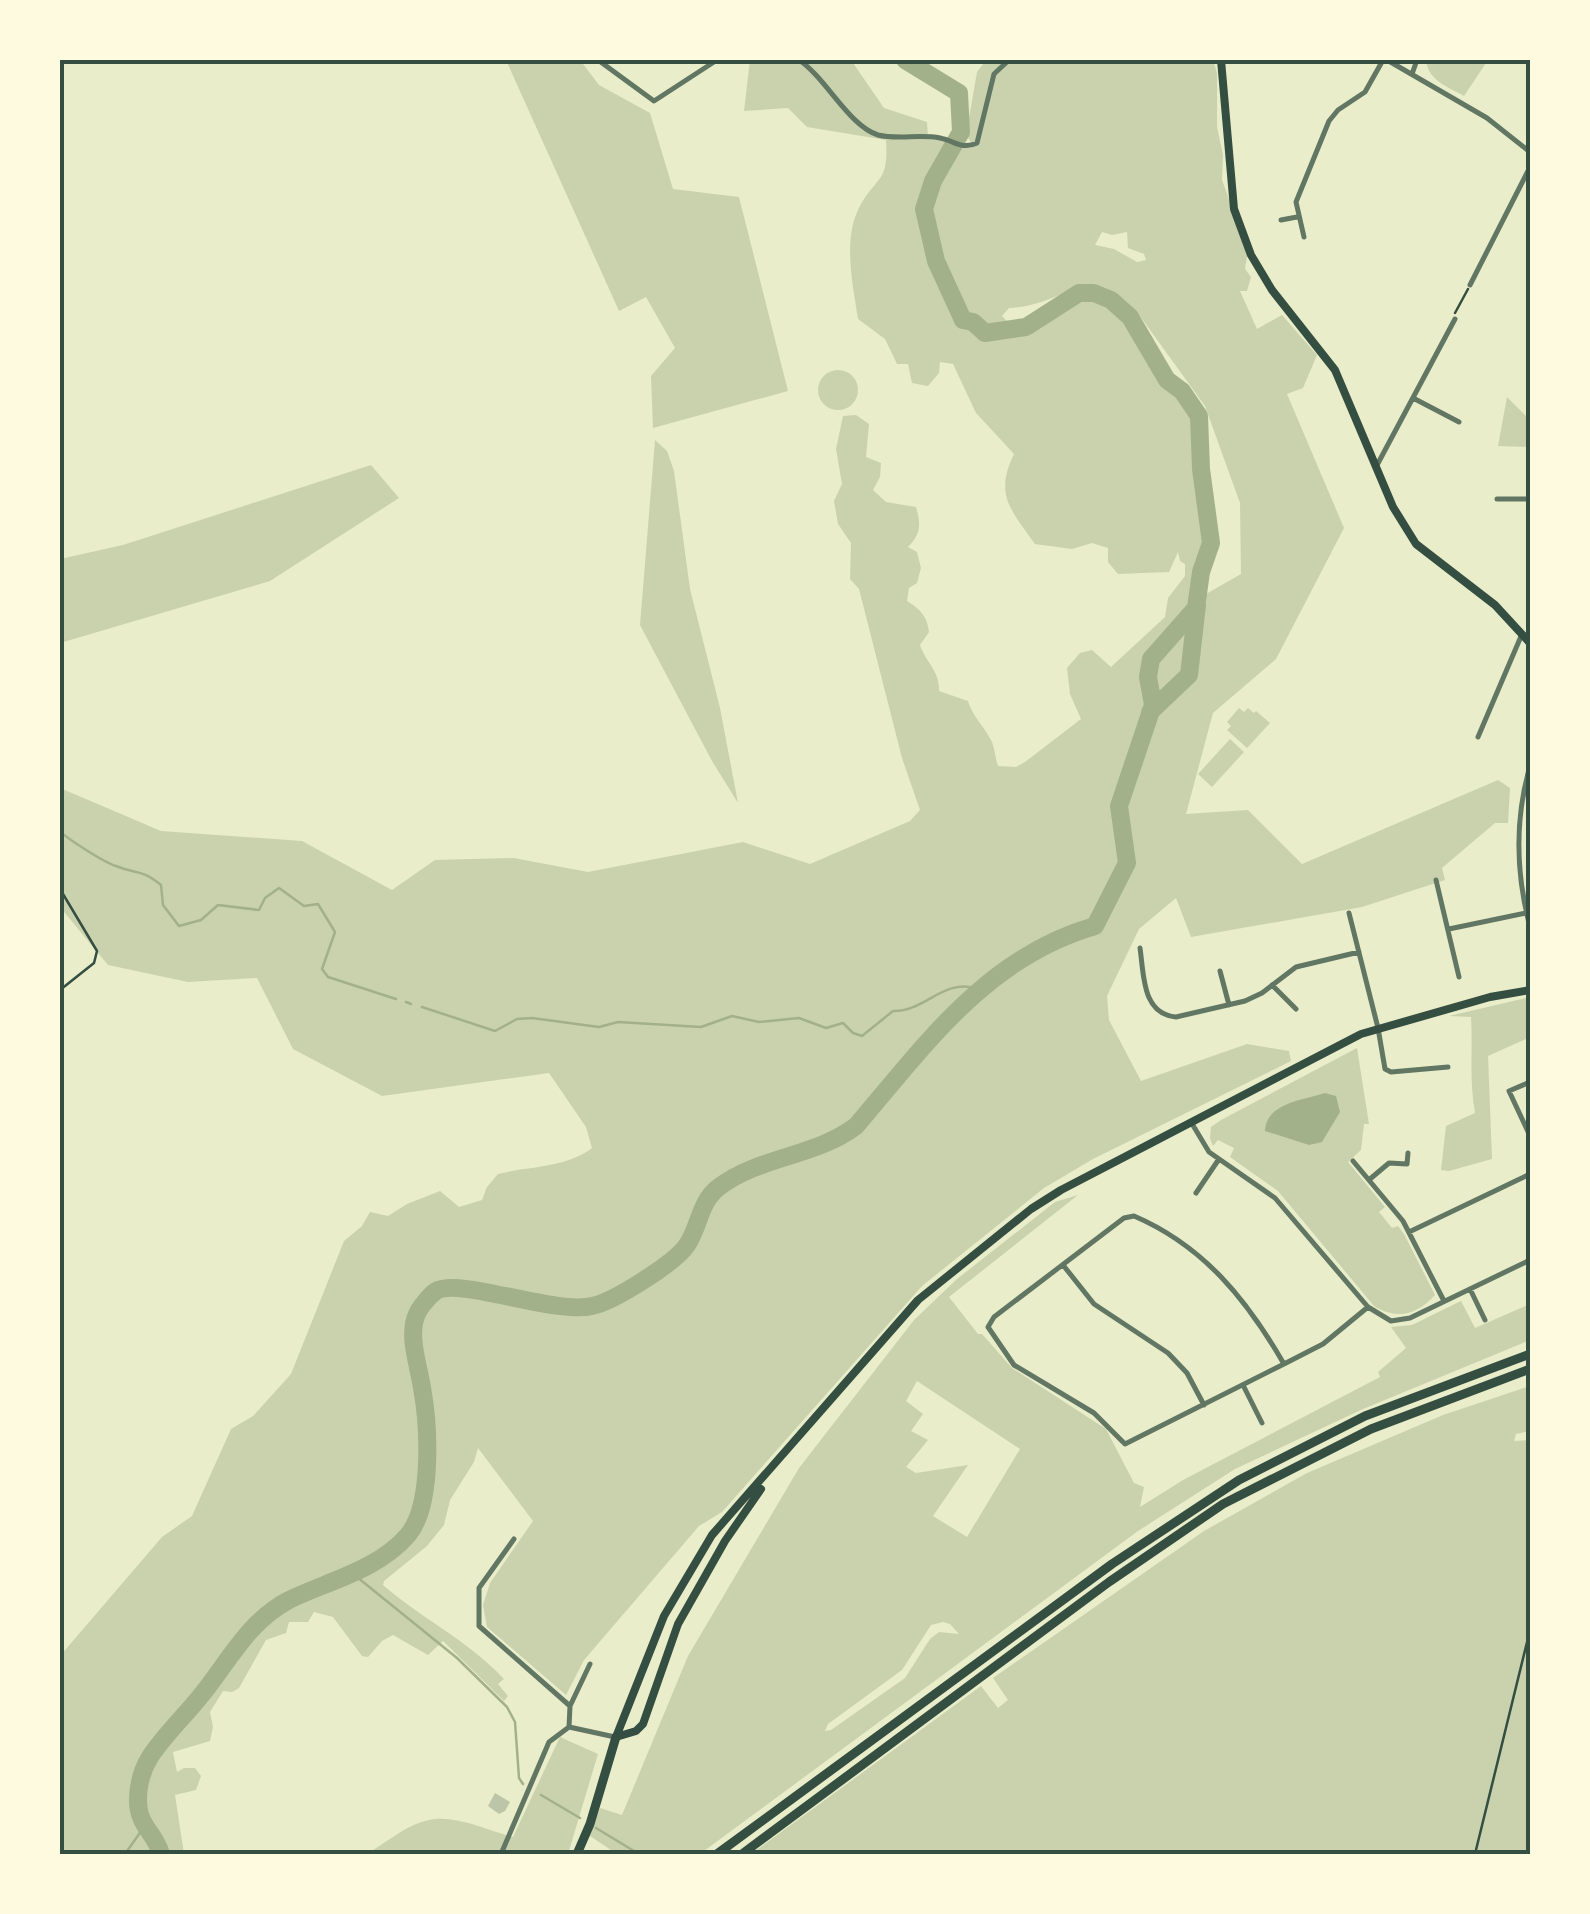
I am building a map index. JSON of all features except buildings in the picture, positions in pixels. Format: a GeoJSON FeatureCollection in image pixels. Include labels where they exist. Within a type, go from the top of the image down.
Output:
{"type":"FeatureCollection","features":[{"type":"Feature","properties":{"kind":"highway"},"geometry":{"type":"LineString","coordinates":[[717,1854],[1112,1564],[1238,1480],[1365,1416],[1530,1351]]}},
{"type":"Feature","properties":{"kind":"highway"},"geometry":{"type":"LineString","coordinates":[[742,1854],[1109,1582],[1223,1504],[1371,1428],[1530,1369]]}},
{"type":"Feature","properties":{"kind":"highway"},"geometry":{"type":"LineString","coordinates":[[577,1854],[616,1737]]}},
{"type":"Feature","properties":{"kind":"main road"},"geometry":{"type":"LineString","coordinates":[[1221,60],[1234,209],[1272,290],[1316,343],[1342,384],[1393,508],[1416,544],[1496,605],[1530,642]]}},
{"type":"Feature","properties":{"kind":"main road"},"geometry":{"type":"LineString","coordinates":[[616,1737],[664,1616],[712,1535],[918,1300],[1031,1209],[1089,1173],[1361,1034],[1530,990]]}},
{"type":"Feature","properties":{"kind":"main road"},"geometry":{"type":"LineString","coordinates":[[616,1737],[643,1724],[678,1624],[725,1541],[776,1465]]}},
{"type":"Feature","properties":{"kind":"street"},"geometry":{"type":"LineString","coordinates":[[598,60],[654,100],[717,60]]}},
{"type":"Feature","properties":{"kind":"street"},"geometry":{"type":"LineString","coordinates":[[800,60],[860,124],[878,134],[940,138],[972,146],[977,142],[994,74],[1009,60]]}},
{"type":"Feature","properties":{"kind":"street"},"geometry":{"type":"LineString","coordinates":[[1304,237],[1296,202],[1329,121],[1365,92],[1385,60],[1487,118],[1530,152]]}},
{"type":"Feature","properties":{"kind":"street"},"geometry":{"type":"LineString","coordinates":[[1412,74],[1417,60]]}},
{"type":"Feature","properties":{"kind":"street"},"geometry":{"type":"LineString","coordinates":[[1470,285],[1530,167]]}},
{"type":"Feature","properties":{"kind":"street"},"geometry":{"type":"LineString","coordinates":[[1281,220],[1297,218]]}},
{"type":"Feature","properties":{"kind":"street"},"geometry":{"type":"LineString","coordinates":[[1376,468],[1455,320]]}},
{"type":"Feature","properties":{"kind":"street"},"geometry":{"type":"LineString","coordinates":[[1413,398],[1459,422]]}},
{"type":"Feature","properties":{"kind":"street"},"geometry":{"type":"LineString","coordinates":[[1497,499],[1530,499]]}},
{"type":"Feature","properties":{"kind":"street"},"geometry":{"type":"LineString","coordinates":[[1478,737],[1522,634]]}},
{"type":"Feature","properties":{"kind":"street"},"geometry":{"type":"LineString","coordinates":[[1530,766],[1520,813],[1519,868],[1530,927]]}},
{"type":"Feature","properties":{"kind":"street"},"geometry":{"type":"LineString","coordinates":[[1436,880],[1459,977]]}},
{"type":"Feature","properties":{"kind":"street"},"geometry":{"type":"LineString","coordinates":[[1439,890],[1449,888]]}},
{"type":"Feature","properties":{"kind":"street"},"geometry":{"type":"LineString","coordinates":[[1349,913],[1385,1068],[1391,1072],[1448,1067]]}},
{"type":"Feature","properties":{"kind":"street"},"geometry":{"type":"LineString","coordinates":[[1449,929],[1526,913]]}},
{"type":"Feature","properties":{"kind":"street"},"geometry":{"type":"LineString","coordinates":[[1352,925],[1363,922]]}},
{"type":"Feature","properties":{"kind":"street"},"geometry":{"type":"LineString","coordinates":[[1140,948],[1151,1004],[1166,1016],[1176,1017],[1246,1001],[1296,967],[1359,952]]}},
{"type":"Feature","properties":{"kind":"street"},"geometry":{"type":"LineString","coordinates":[[1456,960],[1466,959]]}},
{"type":"Feature","properties":{"kind":"street"},"geometry":{"type":"LineString","coordinates":[[1131,962],[1142,960]]}},
{"type":"Feature","properties":{"kind":"street"},"geometry":{"type":"LineString","coordinates":[[1220,971],[1229,1005]]}},
{"type":"Feature","properties":{"kind":"street"},"geometry":{"type":"LineString","coordinates":[[1224,983],[1235,979]]}},
{"type":"Feature","properties":{"kind":"street"},"geometry":{"type":"LineString","coordinates":[[1272,985],[1296,1009]]}},
{"type":"Feature","properties":{"kind":"street"},"geometry":{"type":"LineString","coordinates":[[1280,1010],[1287,1002]]}},
{"type":"Feature","properties":{"kind":"street"},"geometry":{"type":"LineString","coordinates":[[1530,1082],[1509,1091],[1530,1136]]}},
{"type":"Feature","properties":{"kind":"street"},"geometry":{"type":"LineString","coordinates":[[1191,1122],[1209,1152],[1275,1198],[1368,1308],[1390,1320],[1401,1321],[1530,1260]]}},
{"type":"Feature","properties":{"kind":"street"},"geometry":{"type":"LineString","coordinates":[[1370,1179],[1390,1163],[1407,1164],[1408,1153]]}},
{"type":"Feature","properties":{"kind":"street"},"geometry":{"type":"LineString","coordinates":[[1196,1193],[1219,1159]]}},
{"type":"Feature","properties":{"kind":"street"},"geometry":{"type":"LineString","coordinates":[[1352,1161],[1409,1232],[1444,1301]]}},
{"type":"Feature","properties":{"kind":"street"},"geometry":{"type":"LineString","coordinates":[[1409,1232],[1530,1174]]}},
{"type":"Feature","properties":{"kind":"street"},"geometry":{"type":"LineString","coordinates":[[1284,1364],[1260,1323],[1206,1258],[1134,1216],[1124,1218],[988,1322],[989,1332],[1014,1364],[1094,1413],[1125,1444],[1204,1405],[1242,1385],[1284,1364],[1323,1344],[1368,1308]]}},
{"type":"Feature","properties":{"kind":"street"},"geometry":{"type":"LineString","coordinates":[[1064,1266],[1094,1304],[1168,1352],[1187,1372],[1204,1405]]}},
{"type":"Feature","properties":{"kind":"street"},"geometry":{"type":"LineString","coordinates":[[1470,1289],[1484,1320]]}},
{"type":"Feature","properties":{"kind":"street"},"geometry":{"type":"LineString","coordinates":[[1242,1385],[1262,1422]]}},
{"type":"Feature","properties":{"kind":"street"},"geometry":{"type":"LineString","coordinates":[[514,1539],[480,1588],[479,1626],[570,1706]]}},
{"type":"Feature","properties":{"kind":"street"},"geometry":{"type":"LineString","coordinates":[[501,1854],[550,1742],[569,1727],[570,1706],[590,1664]]}},
{"type":"Feature","properties":{"kind":"street"},"geometry":{"type":"LineString","coordinates":[[569,1727],[616,1737]]}},
{"type":"Feature","properties":{"kind":"path"},"geometry":{"type":"LineString","coordinates":[[1455,320],[1470,285]]}},
{"type":"Feature","properties":{"kind":"path"},"geometry":{"type":"LineString","coordinates":[[60,889],[96,951],[94,963],[60,990]]}},
{"type":"Feature","properties":{"kind":"path"},"geometry":{"type":"LineString","coordinates":[[1475,1854],[1530,1630]]}},
{"type":"Feature","properties":{"kind":"shaded area"},"geometry":{"type":"Polygon","coordinates":[[[506,60],[580,60],[599,85],[650,113],[673,189],[739,197],[788,391],[653,428],[651,376],[675,348],[646,297],[619,311],[506,60]]]}},
{"type":"Feature","properties":{"kind":"shaded area"},"geometry":{"type":"Polygon","coordinates":[[[750,60],[851,60],[884,108],[927,122],[928,137],[973,145],[966,135],[977,72],[986,60],[1213,60],[1217,73],[1222,180],[1248,251],[1245,269],[1251,277],[1247,291],[1240,291],[1257,329],[1282,315],[1317,355],[1303,388],[1287,394],[1344,528],[1276,659],[1213,713],[1186,814],[1248,810],[1302,864],[1498,780],[1510,788],[1508,823],[1495,823],[1442,868],[1445,880],[1362,907],[1191,937],[1176,898],[1139,929],[1107,996],[1109,1020],[1141,1081],[1247,1044],[1289,1051],[1291,1061],[1093,1159],[1044,1188],[922,1286],[722,1512],[699,1526],[584,1660],[566,1695],[487,1627],[483,1605],[490,1583],[533,1521],[478,1448],[474,1462],[450,1500],[444,1525],[427,1546],[383,1585],[490,1665],[504,1679],[498,1684],[508,1696],[504,1701],[443,1641],[428,1655],[393,1635],[368,1657],[362,1656],[333,1617],[314,1612],[308,1622],[289,1622],[286,1633],[266,1640],[239,1688],[223,1691],[210,1712],[210,1741],[173,1752],[177,1772],[195,1768],[201,1776],[196,1790],[175,1795],[184,1854],[60,1854],[60,1656],[162,1537],[192,1516],[231,1429],[253,1416],[291,1374],[344,1241],[362,1226],[370,1212],[388,1216],[440,1191],[459,1207],[482,1200],[498,1174],[559,1163],[592,1148],[586,1127],[549,1073],[382,1096],[293,1049],[257,978],[188,982],[108,965],[60,907],[60,788],[161,831],[302,841],[392,890],[435,860],[514,858],[588,872],[743,842],[810,864],[910,821],[920,810],[902,758],[859,589],[850,579],[851,543],[838,524],[834,501],[842,484],[836,449],[843,416],[856,415],[869,424],[866,457],[881,463],[880,477],[873,490],[886,502],[916,507],[919,528],[908,547],[917,552],[921,568],[917,583],[909,588],[907,601],[927,622],[929,632],[920,645],[937,678],[939,691],[968,701],[991,740],[998,766],[1016,767],[1025,762],[1081,719],[1070,694],[1067,668],[1080,653],[1092,650],[1111,667],[1165,617],[1168,598],[1185,576],[1185,564],[1178,552],[1169,572],[1118,574],[1108,562],[1108,548],[1092,543],[1072,549],[1035,544],[1008,502],[1005,481],[1014,454],[976,413],[953,364],[940,362],[939,373],[928,386],[912,383],[908,364],[897,364],[885,339],[858,319],[850,264],[853,222],[883,173],[886,140],[807,127],[788,108],[744,111],[750,60]],[[1102,232],[1095,245],[1114,249],[1137,262],[1146,260],[1144,254],[1128,248],[1127,232],[1102,232]],[[1094,284],[1009,308],[1002,316],[1017,332],[1028,330],[1032,323],[1079,293],[1094,293],[1111,300],[1130,317],[1167,380],[1182,391],[1199,416],[1208,537],[1212,542],[1201,572],[1199,598],[1241,574],[1240,503],[1205,406],[1137,312],[1106,288],[1094,284]]]}},
{"type":"Feature","properties":{"kind":"shaded area"},"geometry":{"type":"Polygon","coordinates":[[[1426,60],[1488,60],[1464,96],[1435,78],[1426,60]]]}},
{"type":"Feature","properties":{"kind":"shaded area"},"geometry":{"type":"Polygon","coordinates":[[[838,370],[852,376],[858,390],[852,404],[838,410],[824,404],[818,390],[824,376],[838,370]]]}},
{"type":"Feature","properties":{"kind":"shaded area"},"geometry":{"type":"Polygon","coordinates":[[[1507,397],[1530,420],[1530,447],[1498,446],[1507,397]]]}},
{"type":"Feature","properties":{"kind":"shaded area"},"geometry":{"type":"Polygon","coordinates":[[[655,440],[667,451],[674,471],[690,589],[720,708],[738,803],[640,625],[655,440]]]}},
{"type":"Feature","properties":{"kind":"shaded area"},"geometry":{"type":"Polygon","coordinates":[[[371,465],[399,498],[270,581],[60,643],[60,559],[123,545],[371,465]]]}},
{"type":"Feature","properties":{"kind":"shaded area"},"geometry":{"type":"Polygon","coordinates":[[[1239,708],[1244,712],[1248,708],[1256,711],[1270,723],[1247,748],[1227,730],[1231,726],[1227,722],[1239,708]]]}},
{"type":"Feature","properties":{"kind":"shaded area"},"geometry":{"type":"Polygon","coordinates":[[[1230,739],[1244,752],[1212,787],[1198,774],[1230,739]]]}},
{"type":"Feature","properties":{"kind":"shaded area"},"geometry":{"type":"Polygon","coordinates":[[[1530,997],[1530,1046],[1526,1039],[1488,1056],[1492,1159],[1441,1170],[1446,1126],[1475,1113],[1471,1017],[1449,1016],[1530,997]]]}},
{"type":"Feature","properties":{"kind":"shaded area"},"geometry":{"type":"Polygon","coordinates":[[[1357,1048],[1369,1124],[1364,1124],[1361,1150],[1348,1162],[1385,1207],[1379,1212],[1392,1228],[1398,1226],[1404,1234],[1435,1295],[1406,1313],[1391,1313],[1374,1306],[1278,1191],[1230,1157],[1234,1148],[1218,1140],[1213,1146],[1210,1138],[1211,1127],[1221,1120],[1357,1048]]]}},
{"type":"Feature","properties":{"kind":"shaded area"},"geometry":{"type":"Polygon","coordinates":[[[1325,1093],[1336,1096],[1340,1112],[1322,1142],[1309,1145],[1265,1131],[1272,1114],[1279,1109],[1325,1093]]]}},
{"type":"Feature","properties":{"kind":"shaded area"},"geometry":{"type":"Polygon","coordinates":[[[1078,1195],[949,1297],[1012,1368],[1106,1429],[1134,1483],[1144,1487],[1140,1507],[1183,1480],[1380,1377],[1378,1372],[1406,1348],[1391,1327],[1412,1325],[1461,1301],[1475,1328],[1530,1304],[1530,1340],[1363,1409],[1235,1469],[1138,1531],[700,1854],[617,1854],[590,1836],[600,1808],[622,1815],[688,1656],[799,1468],[914,1320],[957,1279],[1055,1202],[1078,1195]],[[917,1381],[906,1401],[923,1414],[911,1431],[928,1440],[906,1467],[916,1473],[968,1465],[933,1516],[967,1537],[1020,1449],[917,1381]],[[943,1622],[931,1625],[902,1670],[828,1724],[825,1731],[905,1678],[930,1639],[939,1632],[959,1634],[943,1622]]]}},
{"type":"Feature","properties":{"kind":"shaded area"},"geometry":{"type":"Polygon","coordinates":[[[1530,1386],[1530,1431],[1516,1434],[1514,1441],[1530,1440],[1530,1854],[751,1854],[981,1686],[998,1708],[1008,1700],[993,1678],[1204,1531],[1307,1473],[1443,1415],[1530,1386]]]}},
{"type":"Feature","properties":{"kind":"shaded area"},"geometry":{"type":"Polygon","coordinates":[[[560,1737],[598,1754],[568,1854],[367,1854],[413,1825],[429,1820],[461,1821],[513,1837],[560,1737]]]}},
{"type":"Feature","properties":{"kind":"waterway"},"geometry":{"type":"LineString","coordinates":[[161,1854],[141,1817],[138,1800],[143,1772],[156,1749],[262,1619],[289,1600],[382,1557],[408,1535],[416,1522],[425,1485],[427,1443],[413,1331],[417,1314],[431,1295],[448,1288],[464,1289],[555,1305],[592,1306],[643,1281],[687,1245],[707,1200],[719,1187],[752,1169],[823,1144],[856,1126],[934,1035],[990,981],[1057,940],[1095,926],[1127,863],[1119,806],[1153,705],[1148,677],[1151,659],[1196,608],[1201,572],[1211,543],[1199,416],[1182,391],[1167,380],[1130,317],[1111,300],[1094,293],[1079,293],[1026,327],[985,333],[973,322],[963,320],[936,261],[924,209],[933,181],[961,132],[959,93],[905,60]]}},
{"type":"Feature","properties":{"kind":"waterway"},"geometry":{"type":"LineString","coordinates":[[1150,712],[1189,675],[1197,605]]}},
{"type":"Feature","properties":{"kind":"waterway"},"geometry":{"type":"LineString","coordinates":[[60,831],[103,860],[161,885],[163,905],[179,926],[201,920],[218,905],[259,910],[265,898],[279,888],[304,906],[318,904],[335,932],[322,969],[328,977],[396,999]]}},
{"type":"Feature","properties":{"kind":"waterway"},"geometry":{"type":"LineString","coordinates":[[422,1007],[495,1031],[517,1019],[532,1018],[599,1027],[618,1022],[701,1027],[732,1016],[759,1022],[799,1018],[826,1028],[843,1023],[862,1036],[893,1011],[955,988],[978,989]]}},
{"type":"Feature","properties":{"kind":"waterway"},"geometry":{"type":"LineString","coordinates":[[406,1002],[411,1004]]}},
{"type":"Feature","properties":{"kind":"waterway"},"geometry":{"type":"LineString","coordinates":[[352,1573],[457,1658],[507,1707],[515,1722],[519,1778],[523,1784]]}},
{"type":"Feature","properties":{"kind":"waterway"},"geometry":{"type":"LineString","coordinates":[[541,1795],[580,1818]]}},
{"type":"Feature","properties":{"kind":"waterway"},"geometry":{"type":"LineString","coordinates":[[125,1854],[144,1827]]}},
{"type":"Feature","properties":{"kind":"waterway"},"geometry":{"type":"LineString","coordinates":[[596,1828],[639,1854]]}}]}
